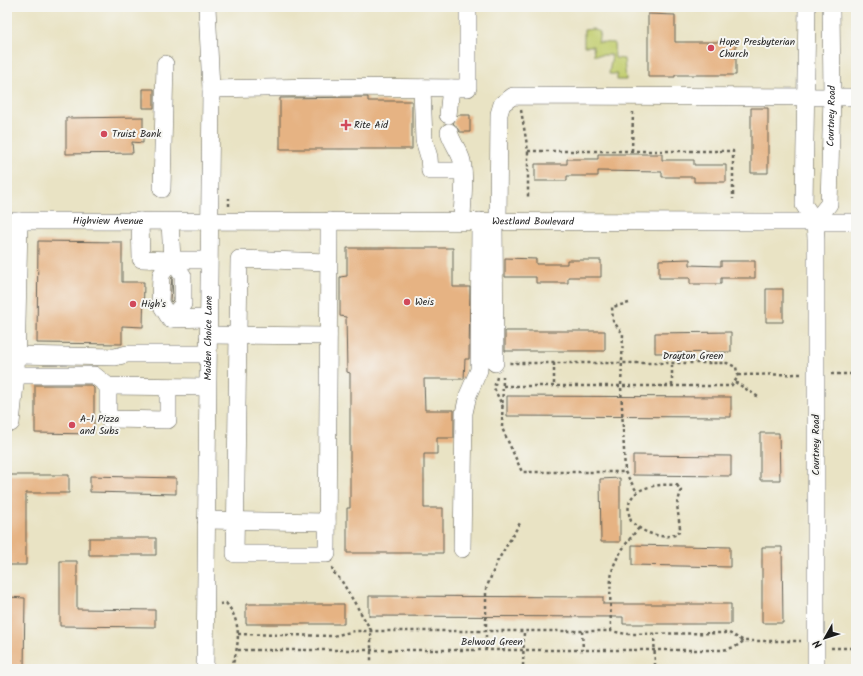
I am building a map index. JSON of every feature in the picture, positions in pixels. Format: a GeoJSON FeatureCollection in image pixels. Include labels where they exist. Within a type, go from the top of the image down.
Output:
{"type":"FeatureCollection","features":[{"type":"Feature","properties":{"kind":"street","name":"Maiden Choice Lane"},"geometry":{"type":"LineString","coordinates":[[205,669],[207,354],[211,89],[207,7]]}},
{"type":"Feature","properties":{"kind":"street"},"geometry":{"type":"LineString","coordinates":[[211,89],[323,87],[468,88],[468,7]]}},
{"type":"Feature","properties":{"kind":"street"},"geometry":{"type":"LineString","coordinates":[[807,7],[804,205],[815,221]]}},
{"type":"Feature","properties":{"kind":"street","name":"Courtney Road"},"geometry":{"type":"LineString","coordinates":[[816,669],[815,221],[829,204],[832,96],[831,7]]}},
{"type":"Feature","properties":{"kind":"street"},"geometry":{"type":"LineString","coordinates":[[162,189],[165,64]]}},
{"type":"Feature","properties":{"kind":"street"},"geometry":{"type":"LineString","coordinates":[[422,88],[424,140],[429,157],[430,171],[463,171]]}},
{"type":"Feature","properties":{"kind":"street"},"geometry":{"type":"LineString","coordinates":[[450,88],[449,123],[455,149],[461,159],[463,171],[462,221]]}},
{"type":"Feature","properties":{"kind":"street"},"geometry":{"type":"LineString","coordinates":[[462,549],[464,413],[468,395],[479,370],[500,108],[507,100],[518,95],[856,97]]}},
{"type":"Feature","properties":{"kind":"street"},"geometry":{"type":"LineString","coordinates":[[11,423],[17,355],[13,221]]}},
{"type":"Feature","properties":{"kind":"street","name":"Highview Avenue"},"geometry":{"type":"LineString","coordinates":[[13,221],[210,221]]}},
{"type":"Feature","properties":{"kind":"street","name":"Westland Boulevard"},"geometry":{"type":"LineString","coordinates":[[210,221],[856,222]]}},
{"type":"Feature","properties":{"kind":"street"},"geometry":{"type":"LineString","coordinates":[[328,262],[239,259],[235,554],[327,554],[329,221]]}},
{"type":"Feature","properties":{"kind":"street"},"geometry":{"type":"LineString","coordinates":[[491,221],[495,364]]}},
{"type":"Feature","properties":{"kind":"street"},"geometry":{"type":"LineString","coordinates":[[140,222],[141,258],[209,260]]}},
{"type":"Feature","properties":{"kind":"street"},"geometry":{"type":"LineString","coordinates":[[170,222],[172,260],[183,276],[182,304],[170,319]]}},
{"type":"Feature","properties":{"kind":"street"},"geometry":{"type":"LineString","coordinates":[[172,260],[162,274],[160,303],[170,319],[238,335],[328,336]]}},
{"type":"Feature","properties":{"kind":"street"},"geometry":{"type":"LineString","coordinates":[[17,355],[116,357],[127,354],[207,354]]}},
{"type":"Feature","properties":{"kind":"street"},"geometry":{"type":"LineString","coordinates":[[16,376],[94,376],[108,386],[207,387]]}},
{"type":"Feature","properties":{"kind":"street"},"geometry":{"type":"LineString","coordinates":[[108,386],[108,419],[168,420],[168,387]]}},
{"type":"Feature","properties":{"kind":"street"},"geometry":{"type":"LineString","coordinates":[[206,520],[327,522]]}},
{"type":"Feature","properties":{"kind":"path"},"geometry":{"type":"LineString","coordinates":[[518,95],[528,151],[528,199]]}},
{"type":"Feature","properties":{"kind":"path"},"geometry":{"type":"LineString","coordinates":[[632,151],[633,95]]}},
{"type":"Feature","properties":{"kind":"path"},"geometry":{"type":"LineString","coordinates":[[528,151],[733,151],[733,199]]}},
{"type":"Feature","properties":{"kind":"path"},"geometry":{"type":"LineString","coordinates":[[629,303],[612,307],[613,320],[623,334],[621,386],[625,472],[637,492]]}},
{"type":"Feature","properties":{"kind":"path"},"geometry":{"type":"LineString","coordinates":[[554,363],[554,386]]}},
{"type":"Feature","properties":{"kind":"path","name":"Drayton Green"},"geometry":{"type":"LineString","coordinates":[[495,364],[732,364],[736,367],[738,375]]}},
{"type":"Feature","properties":{"kind":"path"},"geometry":{"type":"LineString","coordinates":[[672,364],[672,386]]}},
{"type":"Feature","properties":{"kind":"path"},"geometry":{"type":"LineString","coordinates":[[503,408],[494,388],[497,377],[503,371],[503,408],[502,428],[522,472],[625,472]]}},
{"type":"Feature","properties":{"kind":"path"},"geometry":{"type":"LineString","coordinates":[[503,386],[731,386],[736,382],[738,375],[856,374]]}},
{"type":"Feature","properties":{"kind":"path"},"geometry":{"type":"LineString","coordinates":[[736,382],[760,398]]}},
{"type":"Feature","properties":{"kind":"path"},"geometry":{"type":"LineString","coordinates":[[674,485],[680,488],[681,491],[676,505],[680,528],[678,534],[651,534],[638,528],[631,521],[629,516],[629,503],[631,497],[637,492],[650,486],[674,485]]}},
{"type":"Feature","properties":{"kind":"path"},"geometry":{"type":"LineString","coordinates":[[486,650],[486,589],[497,562],[520,523]]}},
{"type":"Feature","properties":{"kind":"path"},"geometry":{"type":"LineString","coordinates":[[611,631],[612,577],[614,566],[629,539],[638,528]]}},
{"type":"Feature","properties":{"kind":"path"},"geometry":{"type":"LineString","coordinates":[[332,562],[333,572],[341,580],[371,630],[372,662]]}},
{"type":"Feature","properties":{"kind":"path"},"geometry":{"type":"LineString","coordinates":[[205,604],[226,604],[234,618],[238,634],[238,650],[231,669]]}},
{"type":"Feature","properties":{"kind":"path","name":"Belwood Green"},"geometry":{"type":"LineString","coordinates":[[238,634],[333,636],[355,630],[611,631],[626,634],[729,633],[744,641],[856,648]]}},
{"type":"Feature","properties":{"kind":"path"},"geometry":{"type":"LineString","coordinates":[[523,666],[524,631]]}},
{"type":"Feature","properties":{"kind":"path"},"geometry":{"type":"LineString","coordinates":[[582,631],[583,650]]}},
{"type":"Feature","properties":{"kind":"path"},"geometry":{"type":"LineString","coordinates":[[654,633],[655,665]]}},
{"type":"Feature","properties":{"kind":"path","name":"Belwood Green"},"geometry":{"type":"LineString","coordinates":[[238,650],[723,650],[735,647],[744,641]]}},
{"type":"Feature","properties":{"kind":"green space"},"geometry":{"type":"Polygon","coordinates":[[[593,29],[600,32],[598,42],[614,43],[615,58],[624,59],[626,80],[617,80],[617,74],[609,74],[612,55],[594,55],[593,46],[584,46],[584,30],[593,29]]]}},
{"type":"Feature","properties":{"kind":"building","name":"Hope Presbyterian Church"},"geometry":{"type":"Polygon","coordinates":[[[648,14],[675,15],[675,42],[736,42],[736,75],[675,75],[675,77],[648,77],[648,14]]]}},
{"type":"Feature","properties":{"kind":"building"},"geometry":{"type":"Polygon","coordinates":[[[143,89],[154,89],[154,108],[143,108],[143,89]]]}},
{"type":"Feature","properties":{"kind":"building","name":"Rite Aid"},"geometry":{"type":"Polygon","coordinates":[[[368,97],[368,101],[412,101],[412,149],[280,149],[280,98],[368,97]]]}},
{"type":"Feature","properties":{"kind":"building"},"geometry":{"type":"Polygon","coordinates":[[[751,108],[768,108],[768,173],[751,173],[751,108]]]}},
{"type":"Feature","properties":{"kind":"building"},"geometry":{"type":"Polygon","coordinates":[[[458,115],[470,115],[470,132],[460,132],[453,123],[458,115]]]}},
{"type":"Feature","properties":{"kind":"building","name":"Truist Bank"},"geometry":{"type":"Polygon","coordinates":[[[143,117],[143,143],[132,142],[133,153],[66,154],[66,118],[143,117]]]}},
{"type":"Feature","properties":{"kind":"building"},"geometry":{"type":"Polygon","coordinates":[[[598,154],[662,154],[662,160],[694,160],[694,165],[726,165],[726,182],[694,182],[694,177],[662,177],[662,172],[598,171],[598,176],[567,176],[567,181],[535,181],[535,164],[567,164],[567,159],[598,159],[598,154]]]}},
{"type":"Feature","properties":{"kind":"building"},"geometry":{"type":"Polygon","coordinates":[[[38,241],[122,242],[122,282],[144,282],[143,327],[122,326],[122,344],[37,343],[38,241]]]}},
{"type":"Feature","properties":{"kind":"building"},"geometry":{"type":"Polygon","coordinates":[[[347,248],[453,248],[453,287],[470,287],[469,359],[465,359],[464,379],[424,379],[425,410],[454,410],[454,438],[437,438],[437,454],[424,454],[424,508],[443,508],[443,553],[347,553],[347,508],[350,508],[350,373],[347,372],[346,317],[340,316],[340,277],[347,276],[347,248]]]}},
{"type":"Feature","properties":{"kind":"building"},"geometry":{"type":"Polygon","coordinates":[[[505,258],[536,259],[536,264],[567,264],[567,260],[601,260],[601,277],[568,277],[568,283],[536,283],[536,277],[505,277],[505,258]]]}},
{"type":"Feature","properties":{"kind":"building"},"geometry":{"type":"Polygon","coordinates":[[[690,259],[690,265],[721,266],[721,261],[755,261],[755,278],[721,278],[721,284],[690,284],[690,278],[659,278],[659,260],[690,259]]]}},
{"type":"Feature","properties":{"kind":"building"},"geometry":{"type":"Polygon","coordinates":[[[172,277],[173,300],[171,302],[170,300],[172,277]]]}},
{"type":"Feature","properties":{"kind":"building"},"geometry":{"type":"Polygon","coordinates":[[[766,289],[783,289],[783,322],[766,322],[766,289]]]}},
{"type":"Feature","properties":{"kind":"building"},"geometry":{"type":"Polygon","coordinates":[[[505,331],[605,331],[605,351],[505,351],[505,331]]]}},
{"type":"Feature","properties":{"kind":"building"},"geometry":{"type":"Polygon","coordinates":[[[731,332],[731,352],[655,353],[655,333],[731,332]]]}},
{"type":"Feature","properties":{"kind":"building"},"geometry":{"type":"Polygon","coordinates":[[[35,385],[91,385],[94,388],[94,434],[35,433],[35,385]]]}},
{"type":"Feature","properties":{"kind":"building"},"geometry":{"type":"Polygon","coordinates":[[[507,396],[731,397],[731,417],[507,416],[507,396]]]}},
{"type":"Feature","properties":{"kind":"building"},"geometry":{"type":"Polygon","coordinates":[[[760,433],[779,433],[780,480],[760,480],[760,433]]]}},
{"type":"Feature","properties":{"kind":"building"},"geometry":{"type":"Polygon","coordinates":[[[633,455],[731,456],[731,476],[633,475],[633,455]]]}},
{"type":"Feature","properties":{"kind":"building"},"geometry":{"type":"Polygon","coordinates":[[[9,475],[69,475],[69,493],[26,493],[26,565],[9,565],[9,475]]]}},
{"type":"Feature","properties":{"kind":"building"},"geometry":{"type":"Polygon","coordinates":[[[90,476],[176,478],[176,494],[90,492],[90,476]]]}},
{"type":"Feature","properties":{"kind":"building"},"geometry":{"type":"Polygon","coordinates":[[[620,478],[620,542],[601,542],[600,479],[620,478]]]}},
{"type":"Feature","properties":{"kind":"building"},"geometry":{"type":"Polygon","coordinates":[[[89,538],[156,538],[156,555],[89,555],[89,538]]]}},
{"type":"Feature","properties":{"kind":"building"},"geometry":{"type":"Polygon","coordinates":[[[632,545],[730,547],[730,567],[632,565],[632,545]]]}},
{"type":"Feature","properties":{"kind":"building"},"geometry":{"type":"Polygon","coordinates":[[[762,547],[782,547],[783,623],[762,623],[762,547]]]}},
{"type":"Feature","properties":{"kind":"building"},"geometry":{"type":"Polygon","coordinates":[[[60,561],[77,561],[77,609],[155,610],[155,627],[60,626],[60,561]]]}},
{"type":"Feature","properties":{"kind":"building"},"geometry":{"type":"Polygon","coordinates":[[[369,596],[603,597],[603,604],[731,604],[731,624],[623,624],[623,617],[369,616],[369,596]]]}},
{"type":"Feature","properties":{"kind":"building"},"geometry":{"type":"Polygon","coordinates":[[[8,597],[25,598],[24,669],[7,669],[8,597]]]}},
{"type":"Feature","properties":{"kind":"building"},"geometry":{"type":"Polygon","coordinates":[[[246,604],[344,604],[344,624],[246,624],[246,604]]]}},
{"type":"Feature","properties":{"kind":"place","name":"Hope Presbyterian Church"},"geometry":{"type":"Point","coordinates":[711,48]}},
{"type":"Feature","properties":{"kind":"place","name":"Rite Aid"},"geometry":{"type":"Point","coordinates":[346,125]}},
{"type":"Feature","properties":{"kind":"place","name":"Truist Bank"},"geometry":{"type":"Point","coordinates":[104,134]}},
{"type":"Feature","properties":{"kind":"place","name":"Weis"},"geometry":{"type":"Point","coordinates":[407,302]}},
{"type":"Feature","properties":{"kind":"place","name":"High's"},"geometry":{"type":"Point","coordinates":[133,304]}},
{"type":"Feature","properties":{"kind":"place","name":"A-1 Pizza and Subs"},"geometry":{"type":"Point","coordinates":[72,425]}}]}
